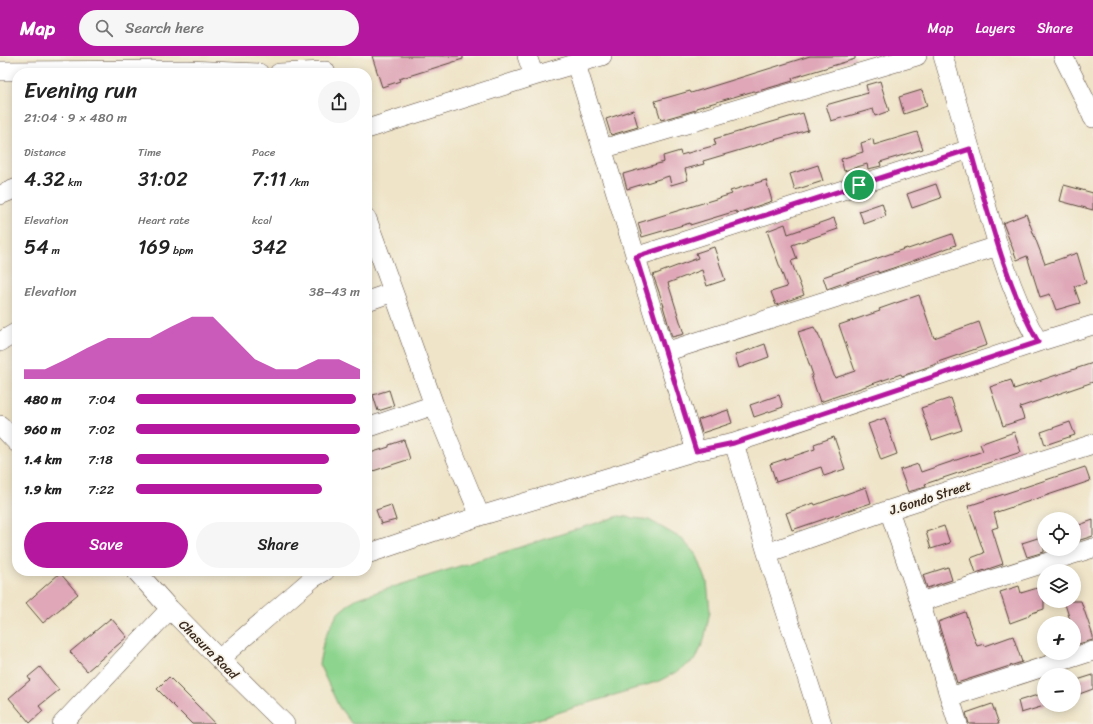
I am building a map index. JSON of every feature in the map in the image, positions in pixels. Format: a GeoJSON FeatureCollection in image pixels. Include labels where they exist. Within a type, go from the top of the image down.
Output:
{"type":"FeatureCollection","features":[{"type":"Feature","properties":{"kind":"street"},"geometry":{"type":"LineString","coordinates":[[527,56],[534,76]]}},
{"type":"Feature","properties":{"kind":"street"},"geometry":{"type":"LineString","coordinates":[[372,127],[602,56]]}},
{"type":"Feature","properties":{"kind":"street"},"geometry":{"type":"LineString","coordinates":[[602,148],[916,56]]}},
{"type":"Feature","properties":{"kind":"street"},"geometry":{"type":"LineString","coordinates":[[943,56],[998,246],[1019,304],[1028,325],[1038,342]]}},
{"type":"Feature","properties":{"kind":"street"},"geometry":{"type":"LineString","coordinates":[[1064,56],[1093,118]]}},
{"type":"Feature","properties":{"kind":"street"},"geometry":{"type":"LineString","coordinates":[[576,64],[696,451]]}},
{"type":"Feature","properties":{"kind":"street"},"geometry":{"type":"LineString","coordinates":[[0,72],[12,72]]}},
{"type":"Feature","properties":{"kind":"street"},"geometry":{"type":"LineString","coordinates":[[636,257],[970,149]]}},
{"type":"Feature","properties":{"kind":"street"},"geometry":{"type":"LineString","coordinates":[[0,195],[12,190]]}},
{"type":"Feature","properties":{"kind":"street"},"geometry":{"type":"LineString","coordinates":[[372,233],[434,405],[480,516]]}},
{"type":"Feature","properties":{"kind":"street"},"geometry":{"type":"LineString","coordinates":[[665,352],[998,246]]}},
{"type":"Feature","properties":{"kind":"street"},"geometry":{"type":"LineString","coordinates":[[372,299],[393,292]]}},
{"type":"Feature","properties":{"kind":"street"},"geometry":{"type":"LineString","coordinates":[[372,552],[480,516],[696,451],[734,443],[1093,325]]}},
{"type":"Feature","properties":{"kind":"street"},"geometry":{"type":"LineString","coordinates":[[0,342],[12,335]]}},
{"type":"Feature","properties":{"kind":"street"},"geometry":{"type":"LineString","coordinates":[[372,426],[434,405]]}},
{"type":"Feature","properties":{"kind":"street"},"geometry":{"type":"LineString","coordinates":[[0,425],[12,438]]}},
{"type":"Feature","properties":{"kind":"street"},"geometry":{"type":"LineString","coordinates":[[734,443],[767,553],[822,724]]}},
{"type":"Feature","properties":{"kind":"street","name":"J.Gondo Street"},"geometry":{"type":"LineString","coordinates":[[767,553],[889,510],[1093,444]]}},
{"type":"Feature","properties":{"kind":"street"},"geometry":{"type":"LineString","coordinates":[[889,510],[920,602],[958,724]]}},
{"type":"Feature","properties":{"kind":"street"},"geometry":{"type":"LineString","coordinates":[[920,602],[1093,548]]}},
{"type":"Feature","properties":{"kind":"street","name":"Chasura Road"},"geometry":{"type":"LineString","coordinates":[[146,576],[170,609],[285,724]]}},
{"type":"Feature","properties":{"kind":"street"},"geometry":{"type":"LineString","coordinates":[[219,659],[316,576]]}},
{"type":"Feature","properties":{"kind":"street"},"geometry":{"type":"LineString","coordinates":[[62,724],[170,609]]}},
{"type":"Feature","properties":{"kind":"street"},"geometry":{"type":"LineString","coordinates":[[950,697],[1093,651]]}},
{"type":"Feature","properties":{"kind":"green space"},"geometry":{"type":"Polygon","coordinates":[[[619,516],[649,520],[682,539],[697,556],[707,582],[710,611],[704,640],[696,659],[659,681],[522,724],[352,724],[339,707],[319,664],[324,639],[338,613],[355,599],[619,516]]]}},
{"type":"Feature","properties":{"kind":"building"},"geometry":{"type":"Polygon","coordinates":[[[372,56],[463,56],[463,59],[399,79],[400,81],[382,87],[372,56]]]}},
{"type":"Feature","properties":{"kind":"building"},"geometry":{"type":"Polygon","coordinates":[[[810,56],[855,56],[855,59],[792,78],[793,81],[696,108],[696,110],[661,120],[655,101],[690,91],[691,93],[810,56]]]}},
{"type":"Feature","properties":{"kind":"building"},"geometry":{"type":"Polygon","coordinates":[[[880,81],[889,111],[875,116],[873,109],[831,121],[826,105],[868,93],[866,85],[880,81]]]}},
{"type":"Feature","properties":{"kind":"building"},"geometry":{"type":"Polygon","coordinates":[[[922,90],[927,106],[904,114],[899,97],[922,90]]]}},
{"type":"Feature","properties":{"kind":"building"},"geometry":{"type":"Polygon","coordinates":[[[633,110],[638,127],[611,135],[606,119],[633,110]]]}},
{"type":"Feature","properties":{"kind":"building"},"geometry":{"type":"Polygon","coordinates":[[[803,113],[808,130],[703,161],[704,164],[685,169],[688,180],[671,185],[669,176],[627,189],[623,174],[664,162],[663,156],[680,151],[681,155],[716,145],[714,139],[803,113]]]}},
{"type":"Feature","properties":{"kind":"building"},"geometry":{"type":"Polygon","coordinates":[[[917,132],[923,149],[880,162],[881,166],[868,169],[867,164],[844,171],[841,159],[863,152],[861,143],[873,139],[874,145],[917,132]]]}},
{"type":"Feature","properties":{"kind":"building"},"geometry":{"type":"Polygon","coordinates":[[[818,165],[823,181],[795,190],[790,174],[818,165]]]}},
{"type":"Feature","properties":{"kind":"building"},"geometry":{"type":"Polygon","coordinates":[[[766,180],[772,201],[737,213],[736,211],[690,225],[690,223],[642,237],[638,223],[732,194],[730,191],[766,180]]]}},
{"type":"Feature","properties":{"kind":"building"},"geometry":{"type":"Polygon","coordinates":[[[936,184],[941,198],[912,208],[907,194],[936,184]]]}},
{"type":"Feature","properties":{"kind":"building"},"geometry":{"type":"Polygon","coordinates":[[[1064,185],[1093,193],[1093,210],[1060,201],[1064,185]]]}},
{"type":"Feature","properties":{"kind":"building"},"geometry":{"type":"Polygon","coordinates":[[[882,203],[886,216],[864,224],[859,211],[882,203]]]}},
{"type":"Feature","properties":{"kind":"building"},"geometry":{"type":"Polygon","coordinates":[[[1026,214],[1045,264],[1077,253],[1086,283],[1074,286],[1080,303],[1056,310],[1050,294],[1040,297],[1027,256],[1017,260],[1003,223],[1026,214]]]}},
{"type":"Feature","properties":{"kind":"building"},"geometry":{"type":"Polygon","coordinates":[[[834,218],[838,229],[792,245],[797,259],[791,261],[804,295],[776,305],[771,292],[787,287],[767,231],[785,224],[788,234],[834,218]]]}},
{"type":"Feature","properties":{"kind":"building"},"geometry":{"type":"Polygon","coordinates":[[[952,234],[956,245],[896,267],[878,273],[878,271],[827,289],[823,277],[952,234]]]}},
{"type":"Feature","properties":{"kind":"building"},"geometry":{"type":"Polygon","coordinates":[[[714,247],[725,280],[707,286],[702,270],[668,283],[684,334],[672,337],[664,306],[653,275],[698,258],[696,253],[714,247]]]}},
{"type":"Feature","properties":{"kind":"building"},"geometry":{"type":"Polygon","coordinates":[[[919,295],[934,338],[979,322],[987,345],[902,376],[901,374],[820,402],[811,375],[813,375],[798,332],[814,327],[818,333],[835,378],[855,371],[839,325],[880,311],[879,309],[919,295]]]}},
{"type":"Feature","properties":{"kind":"building"},"geometry":{"type":"Polygon","coordinates":[[[765,344],[769,357],[739,368],[735,355],[765,344]]]}},
{"type":"Feature","properties":{"kind":"building"},"geometry":{"type":"Polygon","coordinates":[[[1093,363],[1093,382],[1020,407],[1024,419],[1003,426],[990,387],[1011,380],[1014,389],[1093,363]]]}},
{"type":"Feature","properties":{"kind":"building"},"geometry":{"type":"Polygon","coordinates":[[[389,390],[394,406],[378,411],[373,395],[389,390]]]}},
{"type":"Feature","properties":{"kind":"building"},"geometry":{"type":"Polygon","coordinates":[[[779,395],[783,407],[754,417],[750,405],[779,395]]]}},
{"type":"Feature","properties":{"kind":"building"},"geometry":{"type":"Polygon","coordinates":[[[951,398],[962,430],[932,440],[921,408],[951,398]]]}},
{"type":"Feature","properties":{"kind":"building"},"geometry":{"type":"Polygon","coordinates":[[[728,410],[732,423],[702,433],[698,420],[728,410]]]}},
{"type":"Feature","properties":{"kind":"building"},"geometry":{"type":"Polygon","coordinates":[[[885,418],[897,454],[881,460],[868,424],[885,418]]]}},
{"type":"Feature","properties":{"kind":"building"},"geometry":{"type":"Polygon","coordinates":[[[1070,422],[1075,435],[1045,445],[1041,432],[1070,422]]]}},
{"type":"Feature","properties":{"kind":"building"},"geometry":{"type":"Polygon","coordinates":[[[1014,432],[1021,452],[925,484],[926,487],[908,492],[900,470],[918,464],[921,472],[983,451],[980,444],[1014,432]]]}},
{"type":"Feature","properties":{"kind":"building"},"geometry":{"type":"Polygon","coordinates":[[[834,437],[845,469],[824,476],[821,467],[776,482],[770,464],[815,449],[814,444],[834,437]]]}},
{"type":"Feature","properties":{"kind":"building"},"geometry":{"type":"Polygon","coordinates":[[[404,440],[410,459],[372,471],[372,452],[389,447],[389,445],[404,440]]]}},
{"type":"Feature","properties":{"kind":"building"},"geometry":{"type":"Polygon","coordinates":[[[1085,467],[1090,481],[994,513],[998,527],[992,529],[1003,564],[976,573],[971,558],[984,553],[968,506],[1085,467]]]}},
{"type":"Feature","properties":{"kind":"building"},"geometry":{"type":"Polygon","coordinates":[[[866,487],[871,503],[792,530],[786,513],[814,503],[815,505],[866,487]]]}},
{"type":"Feature","properties":{"kind":"building"},"geometry":{"type":"Polygon","coordinates":[[[391,505],[396,520],[381,524],[376,510],[391,505]]]}},
{"type":"Feature","properties":{"kind":"building"},"geometry":{"type":"Polygon","coordinates":[[[1093,520],[1093,536],[1081,540],[1081,524],[1093,520]]]}},
{"type":"Feature","properties":{"kind":"building"},"geometry":{"type":"Polygon","coordinates":[[[944,526],[950,543],[931,549],[926,532],[944,526]]]}},
{"type":"Feature","properties":{"kind":"building"},"geometry":{"type":"Polygon","coordinates":[[[1037,538],[1037,554],[1027,557],[1022,543],[1037,538]]]}},
{"type":"Feature","properties":{"kind":"building"},"geometry":{"type":"Polygon","coordinates":[[[948,567],[952,580],[927,588],[923,575],[948,567]]]}},
{"type":"Feature","properties":{"kind":"building"},"geometry":{"type":"Polygon","coordinates":[[[57,576],[63,576],[78,594],[43,623],[26,603],[57,576]]]}},
{"type":"Feature","properties":{"kind":"building"},"geometry":{"type":"Polygon","coordinates":[[[1019,586],[1021,593],[1037,588],[1037,608],[1044,609],[1010,623],[1000,592],[1019,586]]]}},
{"type":"Feature","properties":{"kind":"building"},"geometry":{"type":"Polygon","coordinates":[[[1081,601],[1093,640],[1081,643],[1081,616],[1069,616],[1066,608],[1081,608],[1081,601]]]}},
{"type":"Feature","properties":{"kind":"building"},"geometry":{"type":"Polygon","coordinates":[[[965,612],[977,646],[984,644],[985,646],[1013,636],[1022,662],[957,683],[938,622],[965,612]]]}},
{"type":"Feature","properties":{"kind":"building"},"geometry":{"type":"Polygon","coordinates":[[[111,618],[127,637],[87,671],[70,652],[111,618]]]}},
{"type":"Feature","properties":{"kind":"building"},"geometry":{"type":"Polygon","coordinates":[[[40,667],[59,690],[39,706],[43,711],[30,723],[9,698],[30,680],[28,677],[40,667]]]}},
{"type":"Feature","properties":{"kind":"building"},"geometry":{"type":"Polygon","coordinates":[[[1093,675],[1093,689],[1081,693],[1081,679],[1093,675]]]}},
{"type":"Feature","properties":{"kind":"building"},"geometry":{"type":"Polygon","coordinates":[[[169,677],[215,724],[192,724],[157,689],[169,677]]]}},
{"type":"Feature","properties":{"kind":"building"},"geometry":{"type":"Polygon","coordinates":[[[1037,695],[1037,708],[1021,713],[1018,701],[1037,695]]]}},
{"type":"Feature","properties":{"kind":"building"},"geometry":{"type":"Polygon","coordinates":[[[992,704],[999,724],[969,724],[966,713],[992,704]]]}},
{"type":"Feature","properties":{"kind":"route"},"geometry":{"type":"LineString","coordinates":[[970,149],[998,246],[1019,304],[1028,325],[1038,342],[734,443],[696,451],[636,257],[859,185],[970,149]]}}]}
